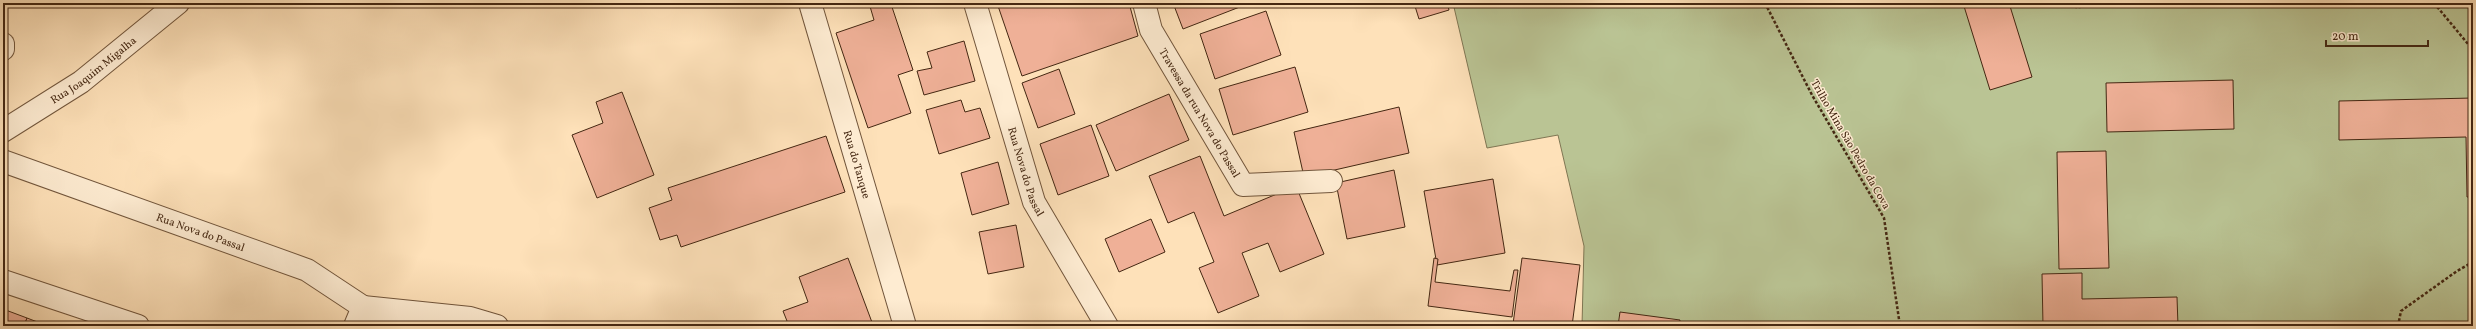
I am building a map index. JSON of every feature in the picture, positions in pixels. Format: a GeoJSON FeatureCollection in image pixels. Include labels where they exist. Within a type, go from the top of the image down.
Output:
{"type":"FeatureCollection","features":[{"type":"Feature","properties":{"kind":"street","name":"Rua Joaquim Migalha"},"geometry":{"type":"LineString","coordinates":[[3,131],[81,82],[178,3]]}},
{"type":"Feature","properties":{"kind":"street","name":"Rua do Tanque"},"geometry":{"type":"LineString","coordinates":[[810,3],[905,326]]}},
{"type":"Feature","properties":{"kind":"street","name":"Rua Nova do Passal"},"geometry":{"type":"LineString","coordinates":[[975,3],[1034,202],[1107,326]]}},
{"type":"Feature","properties":{"kind":"street","name":"Travessa da rua Nova do Passal"},"geometry":{"type":"LineString","coordinates":[[1144,3],[1151,30],[1243,185],[1331,181]]}},
{"type":"Feature","properties":{"kind":"street"},"geometry":{"type":"LineString","coordinates":[[3,44],[3,49]]}},
{"type":"Feature","properties":{"kind":"street","name":"Rua Nova do Passal"},"geometry":{"type":"LineString","coordinates":[[3,161],[307,270],[359,316],[385,326]]}},
{"type":"Feature","properties":{"kind":"street"},"geometry":{"type":"LineString","coordinates":[[3,280],[138,326]]}},
{"type":"Feature","properties":{"kind":"street"},"geometry":{"type":"LineString","coordinates":[[359,316],[470,318],[498,326]]}},
{"type":"Feature","properties":{"kind":"path","name":"Trilho Mina São Pedro da Cova"},"geometry":{"type":"LineString","coordinates":[[1765,3],[1812,95],[1884,218],[1900,326]]}},
{"type":"Feature","properties":{"kind":"path"},"geometry":{"type":"LineString","coordinates":[[2070,3],[2076,7],[2220,3]]}},
{"type":"Feature","properties":{"kind":"path"},"geometry":{"type":"LineString","coordinates":[[2434,3],[2473,50]]}},
{"type":"Feature","properties":{"kind":"path"},"geometry":{"type":"LineString","coordinates":[[2398,326],[2401,311],[2457,271],[2473,262]]}},
{"type":"Feature","properties":{"kind":"green space"},"geometry":{"type":"Polygon","coordinates":[[[1453,3],[2473,3],[2473,326],[1582,326],[1584,246],[1558,135],[1487,148],[1453,3]]]}},
{"type":"Feature","properties":{"kind":"building"},"geometry":{"type":"Polygon","coordinates":[[[869,3],[901,3],[892,7],[913,70],[898,75],[911,113],[868,128],[836,33],[874,20],[869,3]]]}},
{"type":"Feature","properties":{"kind":"building"},"geometry":{"type":"Polygon","coordinates":[[[997,3],[1129,3],[1138,36],[1022,76],[997,3]]]}},
{"type":"Feature","properties":{"kind":"building"},"geometry":{"type":"Polygon","coordinates":[[[1173,3],[1250,3],[1183,29],[1173,3]]]}},
{"type":"Feature","properties":{"kind":"building"},"geometry":{"type":"Polygon","coordinates":[[[1414,3],[1447,3],[1449,10],[1419,19],[1414,3]]]}},
{"type":"Feature","properties":{"kind":"building"},"geometry":{"type":"Polygon","coordinates":[[[1963,3],[2009,3],[2032,77],[1990,90],[1963,3]]]}},
{"type":"Feature","properties":{"kind":"building"},"geometry":{"type":"Polygon","coordinates":[[[1266,11],[1281,55],[1215,79],[1200,34],[1266,11]]]}},
{"type":"Feature","properties":{"kind":"building"},"geometry":{"type":"Polygon","coordinates":[[[964,41],[975,81],[924,95],[917,71],[932,68],[927,52],[964,41]]]}},
{"type":"Feature","properties":{"kind":"building"},"geometry":{"type":"Polygon","coordinates":[[[1295,67],[1308,112],[1233,135],[1219,89],[1295,67]]]}},
{"type":"Feature","properties":{"kind":"building"},"geometry":{"type":"Polygon","coordinates":[[[1059,69],[1075,114],[1038,128],[1022,83],[1059,69]]]}},
{"type":"Feature","properties":{"kind":"building"},"geometry":{"type":"Polygon","coordinates":[[[2233,80],[2234,129],[2107,132],[2106,83],[2233,80]]]}},
{"type":"Feature","properties":{"kind":"building"},"geometry":{"type":"Polygon","coordinates":[[[622,92],[654,175],[597,198],[572,135],[603,123],[596,102],[622,92]]]}},
{"type":"Feature","properties":{"kind":"building"},"geometry":{"type":"Polygon","coordinates":[[[1169,94],[1189,140],[1116,171],[1096,125],[1169,94]]]}},
{"type":"Feature","properties":{"kind":"building"},"geometry":{"type":"Polygon","coordinates":[[[2473,98],[2473,197],[2467,197],[2466,137],[2339,140],[2339,101],[2473,98]]]}},
{"type":"Feature","properties":{"kind":"building"},"geometry":{"type":"Polygon","coordinates":[[[961,100],[965,112],[980,108],[990,138],[939,154],[926,110],[961,100]]]}},
{"type":"Feature","properties":{"kind":"building"},"geometry":{"type":"Polygon","coordinates":[[[1399,107],[1409,153],[1304,177],[1294,132],[1399,107]]]}},
{"type":"Feature","properties":{"kind":"building"},"geometry":{"type":"Polygon","coordinates":[[[1091,125],[1109,176],[1058,195],[1040,144],[1091,125]]]}},
{"type":"Feature","properties":{"kind":"building"},"geometry":{"type":"Polygon","coordinates":[[[826,136],[845,192],[681,247],[677,235],[660,240],[649,208],[672,200],[668,188],[826,136]]]}},
{"type":"Feature","properties":{"kind":"building"},"geometry":{"type":"Polygon","coordinates":[[[2106,151],[2109,268],[2059,269],[2057,152],[2106,151]]]}},
{"type":"Feature","properties":{"kind":"building"},"geometry":{"type":"Polygon","coordinates":[[[1200,156],[1224,216],[1296,186],[1324,254],[1280,272],[1268,243],[1242,253],[1259,296],[1218,313],[1199,268],[1214,262],[1194,212],[1168,223],[1149,176],[1200,156]]]}},
{"type":"Feature","properties":{"kind":"building"},"geometry":{"type":"Polygon","coordinates":[[[998,162],[1009,204],[972,215],[961,173],[998,162]]]}},
{"type":"Feature","properties":{"kind":"building"},"geometry":{"type":"Polygon","coordinates":[[[1394,170],[1405,227],[1347,239],[1336,183],[1394,170]]]}},
{"type":"Feature","properties":{"kind":"building"},"geometry":{"type":"Polygon","coordinates":[[[1493,179],[1505,253],[1437,265],[1424,191],[1493,179]]]}},
{"type":"Feature","properties":{"kind":"building"},"geometry":{"type":"Polygon","coordinates":[[[1151,219],[1165,252],[1119,272],[1105,239],[1151,219]]]}},
{"type":"Feature","properties":{"kind":"building"},"geometry":{"type":"Polygon","coordinates":[[[1016,225],[1024,267],[988,274],[979,232],[1016,225]]]}},
{"type":"Feature","properties":{"kind":"building"},"geometry":{"type":"Polygon","coordinates":[[[848,258],[873,325],[789,326],[783,311],[808,302],[799,277],[848,258]]]}},
{"type":"Feature","properties":{"kind":"building"},"geometry":{"type":"Polygon","coordinates":[[[1434,258],[1438,259],[1435,282],[1510,291],[1514,270],[1518,270],[1512,317],[1428,306],[1434,258]]]}},
{"type":"Feature","properties":{"kind":"building"},"geometry":{"type":"Polygon","coordinates":[[[1522,258],[1580,265],[1572,326],[1513,324],[1522,258]]]}},
{"type":"Feature","properties":{"kind":"building"},"geometry":{"type":"Polygon","coordinates":[[[2082,273],[2082,299],[2177,297],[2178,326],[2043,326],[2042,274],[2082,273]]]}},
{"type":"Feature","properties":{"kind":"building"},"geometry":{"type":"Polygon","coordinates":[[[3,309],[27,318],[24,326],[3,326],[3,309]]]}},
{"type":"Feature","properties":{"kind":"building"},"geometry":{"type":"Polygon","coordinates":[[[1620,312],[1680,320],[1679,326],[1618,326],[1620,312]]]}},
{"type":"Feature","properties":{"kind":"building"},"geometry":{"type":"Polygon","coordinates":[[[27,318],[48,326],[24,326],[27,318]]]}}]}
